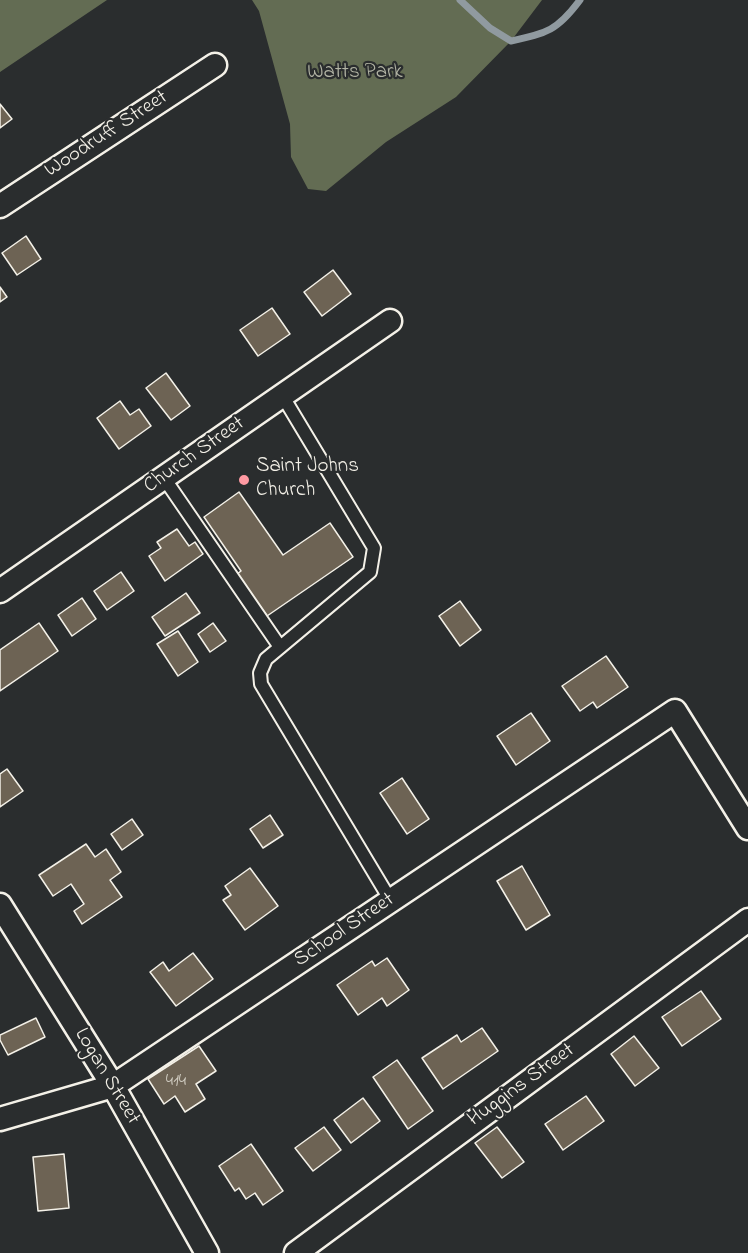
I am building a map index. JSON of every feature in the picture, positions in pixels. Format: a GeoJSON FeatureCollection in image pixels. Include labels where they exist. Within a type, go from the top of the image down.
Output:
{"type":"FeatureCollection","features":[{"type":"Feature","properties":{"kind":"street","name":"Woodruff Street"},"geometry":{"type":"LineString","coordinates":[[0,206],[215,64]]}},
{"type":"Feature","properties":{"kind":"street","name":"Church Street"},"geometry":{"type":"LineString","coordinates":[[0,591],[390,321]]}},
{"type":"Feature","properties":{"kind":"street","name":"School Street"},"geometry":{"type":"LineString","coordinates":[[0,1119],[113,1086],[675,711],[748,828]]}},
{"type":"Feature","properties":{"kind":"street","name":"Logan Street"},"geometry":{"type":"LineString","coordinates":[[0,905],[113,1086],[207,1253]]}},
{"type":"Feature","properties":{"kind":"street","name":"Huggins Street"},"geometry":{"type":"LineString","coordinates":[[296,1253],[748,920]]}},
{"type":"Feature","properties":{"kind":"lane"},"geometry":{"type":"LineString","coordinates":[[282,395],[374,548],[370,572],[266,659],[260,673],[261,684],[391,901]]}},
{"type":"Feature","properties":{"kind":"lane"},"geometry":{"type":"LineString","coordinates":[[164,478],[280,647]]}},
{"type":"Feature","properties":{"kind":"green space"},"geometry":{"type":"Polygon","coordinates":[[[0,0],[107,0],[0,72],[0,0]]]}},
{"type":"Feature","properties":{"kind":"green space","name":"Watts Park"},"geometry":{"type":"Polygon","coordinates":[[[252,0],[542,0],[511,41],[456,97],[386,142],[326,191],[308,189],[291,157],[290,124],[259,11],[252,0]]]}},
{"type":"Feature","properties":{"kind":"building"},"geometry":{"type":"Polygon","coordinates":[[[0,104],[12,119],[0,128],[0,104]]]}},
{"type":"Feature","properties":{"kind":"building"},"geometry":{"type":"Polygon","coordinates":[[[26,236],[41,259],[17,275],[2,253],[26,236]]]}},
{"type":"Feature","properties":{"kind":"building"},"geometry":{"type":"Polygon","coordinates":[[[333,270],[351,294],[322,316],[304,292],[333,270]]]}},
{"type":"Feature","properties":{"kind":"building"},"geometry":{"type":"Polygon","coordinates":[[[0,287],[7,297],[0,302],[0,287]]]}},
{"type":"Feature","properties":{"kind":"building"},"geometry":{"type":"Polygon","coordinates":[[[272,308],[290,334],[258,356],[240,330],[272,308]]]}},
{"type":"Feature","properties":{"kind":"building"},"geometry":{"type":"Polygon","coordinates":[[[166,373],[190,406],[171,420],[146,388],[166,373]]]}},
{"type":"Feature","properties":{"kind":"building"},"geometry":{"type":"Polygon","coordinates":[[[120,401],[130,415],[139,409],[151,426],[119,449],[97,418],[120,401]]]}},
{"type":"Feature","properties":{"kind":"building"},"geometry":{"type":"Polygon","coordinates":[[[239,492],[283,555],[330,523],[353,557],[267,616],[237,574],[241,571],[204,517],[239,492]]]}},
{"type":"Feature","properties":{"kind":"building"},"geometry":{"type":"Polygon","coordinates":[[[177,529],[189,546],[195,542],[203,554],[165,581],[149,556],[161,548],[157,542],[177,529]]]}},
{"type":"Feature","properties":{"kind":"building"},"geometry":{"type":"Polygon","coordinates":[[[121,572],[134,591],[107,610],[94,591],[121,572]]]}},
{"type":"Feature","properties":{"kind":"building"},"geometry":{"type":"Polygon","coordinates":[[[186,593],[200,613],[165,636],[152,617],[186,593]]]}},
{"type":"Feature","properties":{"kind":"building"},"geometry":{"type":"Polygon","coordinates":[[[82,598],[96,619],[72,636],[58,615],[82,598]]]}},
{"type":"Feature","properties":{"kind":"building"},"geometry":{"type":"Polygon","coordinates":[[[460,601],[481,630],[460,646],[439,616],[460,601]]]}},
{"type":"Feature","properties":{"kind":"building"},"geometry":{"type":"Polygon","coordinates":[[[39,623],[58,651],[0,691],[0,650],[39,623]]]}},
{"type":"Feature","properties":{"kind":"building"},"geometry":{"type":"Polygon","coordinates":[[[213,623],[226,641],[210,652],[198,634],[213,623]]]}},
{"type":"Feature","properties":{"kind":"building"},"geometry":{"type":"Polygon","coordinates":[[[178,631],[198,662],[178,676],[157,644],[178,631]]]}},
{"type":"Feature","properties":{"kind":"building"},"geometry":{"type":"Polygon","coordinates":[[[606,656],[628,687],[597,708],[593,702],[580,711],[562,686],[606,656]]]}},
{"type":"Feature","properties":{"kind":"building"},"geometry":{"type":"Polygon","coordinates":[[[531,713],[550,741],[516,765],[497,736],[531,713]]]}},
{"type":"Feature","properties":{"kind":"building"},"geometry":{"type":"Polygon","coordinates":[[[7,769],[23,791],[0,807],[0,774],[7,769]]]}},
{"type":"Feature","properties":{"kind":"building"},"geometry":{"type":"Polygon","coordinates":[[[402,778],[429,819],[407,834],[380,793],[402,778]]]}},
{"type":"Feature","properties":{"kind":"building"},"geometry":{"type":"Polygon","coordinates":[[[270,815],[283,835],[263,848],[250,829],[270,815]]]}},
{"type":"Feature","properties":{"kind":"building"},"geometry":{"type":"Polygon","coordinates":[[[132,819],[143,835],[122,850],[111,834],[132,819]]]}},
{"type":"Feature","properties":{"kind":"building"},"geometry":{"type":"Polygon","coordinates":[[[86,844],[95,857],[106,849],[121,872],[110,880],[122,897],[82,924],[74,911],[84,904],[71,884],[53,896],[39,875],[86,844]]]}},
{"type":"Feature","properties":{"kind":"building"},"geometry":{"type":"Polygon","coordinates":[[[522,866],[550,915],[526,930],[497,881],[522,866]]]}},
{"type":"Feature","properties":{"kind":"building"},"geometry":{"type":"Polygon","coordinates":[[[250,868],[278,906],[245,930],[223,900],[231,895],[225,886],[250,868]]]}},
{"type":"Feature","properties":{"kind":"building"},"geometry":{"type":"Polygon","coordinates":[[[193,953],[213,979],[176,1006],[150,972],[163,962],[169,971],[193,953]]]}},
{"type":"Feature","properties":{"kind":"building"},"geometry":{"type":"Polygon","coordinates":[[[387,958],[409,990],[387,1006],[382,998],[358,1015],[337,985],[372,961],[375,966],[387,958]]]}},
{"type":"Feature","properties":{"kind":"building"},"geometry":{"type":"Polygon","coordinates":[[[701,991],[721,1019],[682,1046],[662,1017],[701,991]]]}},
{"type":"Feature","properties":{"kind":"building"},"geometry":{"type":"Polygon","coordinates":[[[36,1018],[45,1037],[8,1055],[0,1040],[0,1035],[36,1018]]]}},
{"type":"Feature","properties":{"kind":"building"},"geometry":{"type":"Polygon","coordinates":[[[482,1028],[498,1051],[443,1089],[422,1058],[457,1035],[461,1042],[482,1028]]]}},
{"type":"Feature","properties":{"kind":"building"},"geometry":{"type":"Polygon","coordinates":[[[634,1036],[659,1068],[635,1086],[611,1054],[634,1036]]]}},
{"type":"Feature","properties":{"kind":"building"},"geometry":{"type":"Polygon","coordinates":[[[199,1046],[216,1071],[196,1084],[205,1099],[185,1112],[175,1096],[164,1104],[148,1079],[199,1046]]]}},
{"type":"Feature","properties":{"kind":"building"},"geometry":{"type":"Polygon","coordinates":[[[397,1060],[433,1111],[408,1129],[373,1077],[397,1060]]]}},
{"type":"Feature","properties":{"kind":"building"},"geometry":{"type":"Polygon","coordinates":[[[586,1096],[604,1121],[563,1150],[545,1124],[586,1096]]]}},
{"type":"Feature","properties":{"kind":"building"},"geometry":{"type":"Polygon","coordinates":[[[363,1098],[380,1121],[351,1143],[334,1120],[363,1098]]]}},
{"type":"Feature","properties":{"kind":"building"},"geometry":{"type":"Polygon","coordinates":[[[324,1127],[341,1150],[313,1171],[295,1148],[324,1127]]]}},
{"type":"Feature","properties":{"kind":"building"},"geometry":{"type":"Polygon","coordinates":[[[497,1127],[524,1162],[502,1178],[475,1143],[497,1127]]]}},
{"type":"Feature","properties":{"kind":"building"},"geometry":{"type":"Polygon","coordinates":[[[251,1144],[283,1191],[263,1205],[255,1193],[246,1199],[239,1188],[235,1191],[219,1166],[251,1144]]]}},
{"type":"Feature","properties":{"kind":"building"},"geometry":{"type":"Polygon","coordinates":[[[64,1154],[69,1208],[38,1211],[33,1157],[64,1154]]]}},
{"type":"Feature","properties":{"kind":"waterway"},"geometry":{"type":"LineString","coordinates":[[460,0],[490,28],[511,41],[534,36],[550,29],[565,18],[580,0]]}},
{"type":"Feature","properties":{"kind":"place","name":"Saint Johns Church"},"geometry":{"type":"Point","coordinates":[244,480]}}]}
